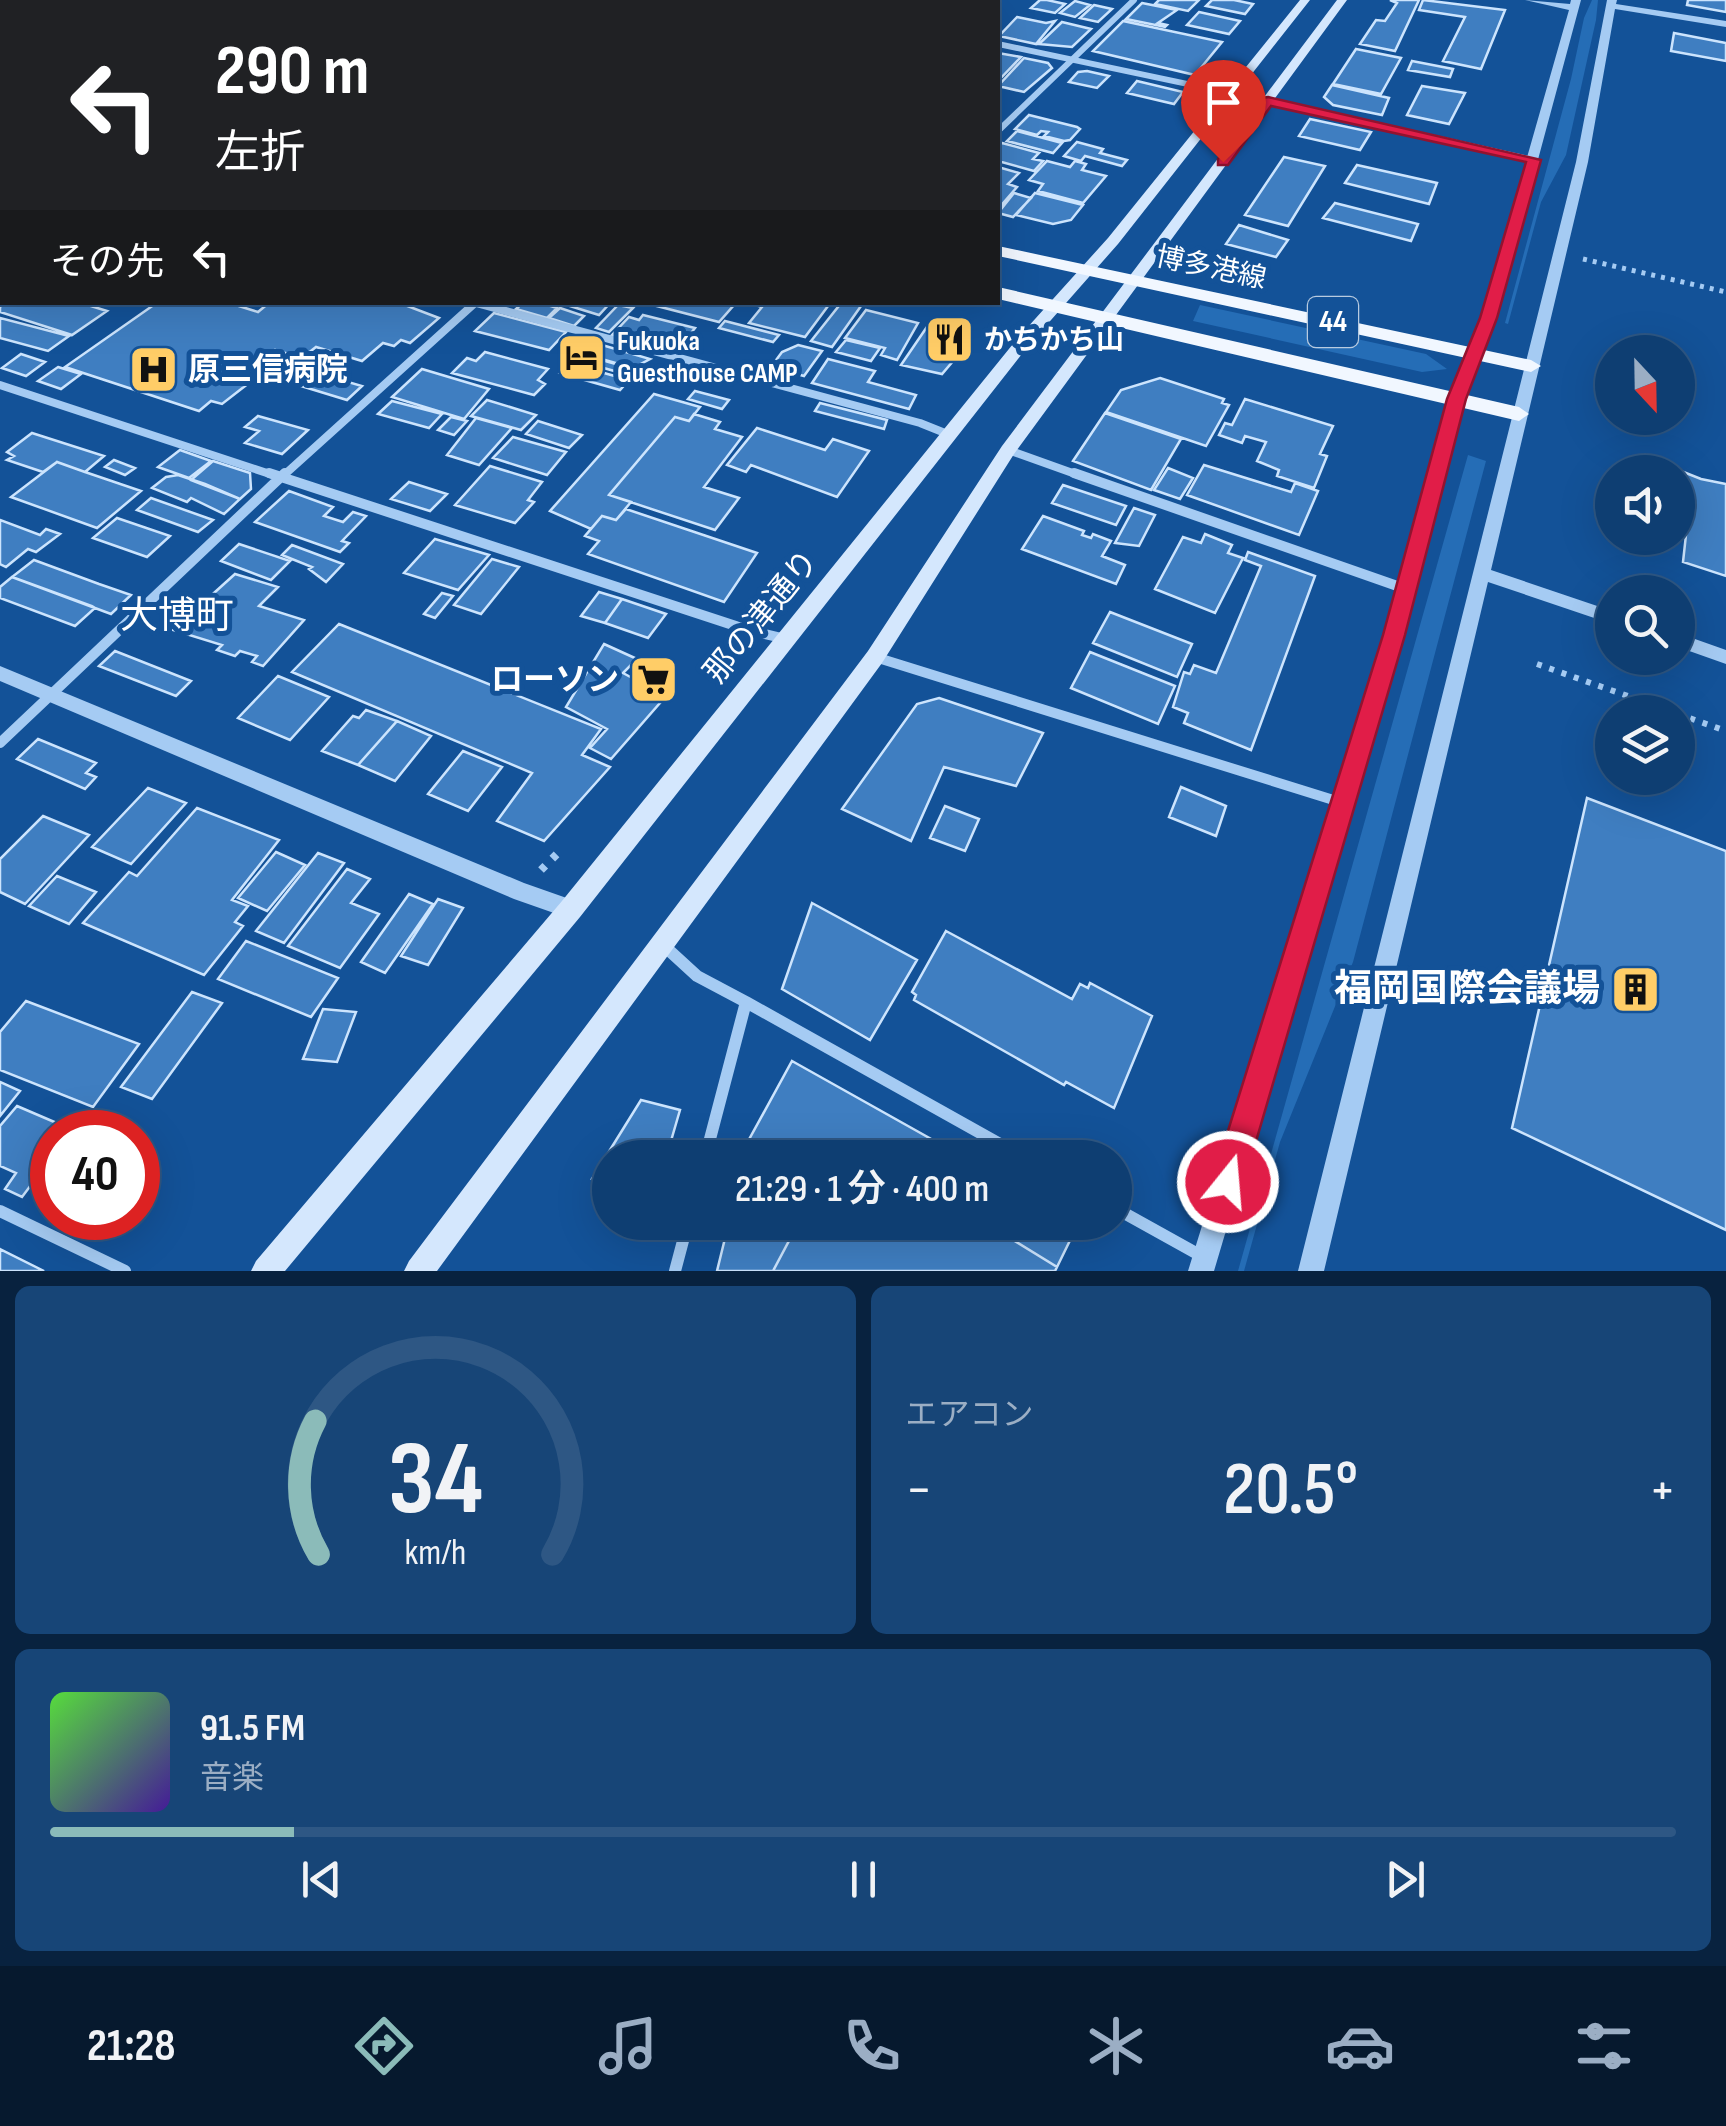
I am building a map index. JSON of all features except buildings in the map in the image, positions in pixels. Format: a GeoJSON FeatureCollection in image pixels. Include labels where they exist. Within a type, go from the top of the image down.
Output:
{"type":"FeatureCollection","features":[{"type":"Feature","properties":{"kind":"main road","name":"那の津通り"},"geometry":{"type":"LineString","coordinates":[[266,1271],[570,910],[950,435],[1306,0]]}},
{"type":"Feature","properties":{"kind":"main road"},"geometry":{"type":"LineString","coordinates":[[419,1271],[875,657],[1008,450],[1342,0]]}},
{"type":"Feature","properties":{"kind":"main road","name":"博多港線"},"geometry":{"type":"LineString","coordinates":[[1000,251],[1531,366]]}},
{"type":"Feature","properties":{"kind":"main road","name":"44"},"geometry":{"type":"LineString","coordinates":[[1000,293],[1519,414]]}},
{"type":"Feature","properties":{"kind":"street"},"geometry":{"type":"LineString","coordinates":[[1000,127],[1134,0]]}},
{"type":"Feature","properties":{"kind":"street"},"geometry":{"type":"LineString","coordinates":[[1132,1219],[1203,1264],[1394,635],[1457,399],[1488,318],[1575,4],[1530,0]]}},
{"type":"Feature","properties":{"kind":"street"},"geometry":{"type":"LineString","coordinates":[[1311,1271],[1582,162],[1612,3],[1726,24]]}},
{"type":"Feature","properties":{"kind":"street"},"geometry":{"type":"LineString","coordinates":[[1000,44],[1534,160]]}},
{"type":"Feature","properties":{"kind":"street"},"geometry":{"type":"LineString","coordinates":[[0,743],[282,476],[474,305]]}},
{"type":"Feature","properties":{"kind":"street"},"geometry":{"type":"LineString","coordinates":[[483,305],[920,423],[950,435]]}},
{"type":"Feature","properties":{"kind":"street"},"geometry":{"type":"LineString","coordinates":[[0,385],[786,639]]}},
{"type":"Feature","properties":{"kind":"street"},"geometry":{"type":"LineString","coordinates":[[1008,450],[1404,588]]}},
{"type":"Feature","properties":{"kind":"street"},"geometry":{"type":"LineString","coordinates":[[1481,573],[1595,612]]}},
{"type":"Feature","properties":{"kind":"street"},"geometry":{"type":"LineString","coordinates":[[1695,646],[1726,657]]}},
{"type":"Feature","properties":{"kind":"street"},"geometry":{"type":"LineString","coordinates":[[875,657],[1343,803]]}},
{"type":"Feature","properties":{"kind":"street"},"geometry":{"type":"LineString","coordinates":[[0,672],[570,910]]}},
{"type":"Feature","properties":{"kind":"street"},"geometry":{"type":"LineString","coordinates":[[660,943],[697,976],[993,1140]]}},
{"type":"Feature","properties":{"kind":"street"},"geometry":{"type":"LineString","coordinates":[[710,1140],[746,1002]]}},
{"type":"Feature","properties":{"kind":"street"},"geometry":{"type":"LineString","coordinates":[[0,1212],[125,1271]]}},
{"type":"Feature","properties":{"kind":"street"},"geometry":{"type":"LineString","coordinates":[[675,1271],[683,1240]]}},
{"type":"Feature","properties":{"kind":"path"},"geometry":{"type":"LineString","coordinates":[[1557,254],[1726,292]]}},
{"type":"Feature","properties":{"kind":"path"},"geometry":{"type":"LineString","coordinates":[[1538,664],[1625,695]]}},
{"type":"Feature","properties":{"kind":"path"},"geometry":{"type":"LineString","coordinates":[[1695,720],[1726,732]]}},
{"type":"Feature","properties":{"kind":"path"},"geometry":{"type":"LineString","coordinates":[[542,870],[558,853]]}},
{"type":"Feature","properties":{"kind":"shaded area"},"geometry":{"type":"Polygon","coordinates":[[[1592,0],[1598,0],[1596,20],[1566,155],[1541,202],[1508,324],[1505,323],[1584,18],[1592,0]]]}},
{"type":"Feature","properties":{"kind":"shaded area"},"geometry":{"type":"Polygon","coordinates":[[[1200,305],[1426,354],[1447,369],[1422,372],[1193,321],[1200,305]]]}},
{"type":"Feature","properties":{"kind":"shaded area"},"geometry":{"type":"Polygon","coordinates":[[[1468,455],[1486,461],[1353,962],[1280,1142],[1244,1271],[1238,1271],[1468,455]]]}},
{"type":"Feature","properties":{"kind":"place","name":"かちかち山"},"geometry":{"type":"Point","coordinates":[949,340]}},
{"type":"Feature","properties":{"kind":"place","name":"Fukuoka Guesthouse CAMP"},"geometry":{"type":"Point","coordinates":[582,357]}},
{"type":"Feature","properties":{"kind":"place","name":"原三信病院"},"geometry":{"type":"Point","coordinates":[153,370]}},
{"type":"Feature","properties":{"kind":"place","name":"ローソン"},"geometry":{"type":"Point","coordinates":[654,680]}},
{"type":"Feature","properties":{"kind":"place","name":"福岡国際会議場"},"geometry":{"type":"Point","coordinates":[1635,989]}},
{"type":"Feature","properties":{"kind":"district","name":"大博町"},"geometry":{"type":"Point","coordinates":[177,616]}},
{"type":"Feature","properties":{"kind":"route"},"geometry":{"type":"LineString","coordinates":[[1223,162],[1268,101],[1534,160],[1488,318],[1457,399],[1394,635],[1228,1182]]}}]}
